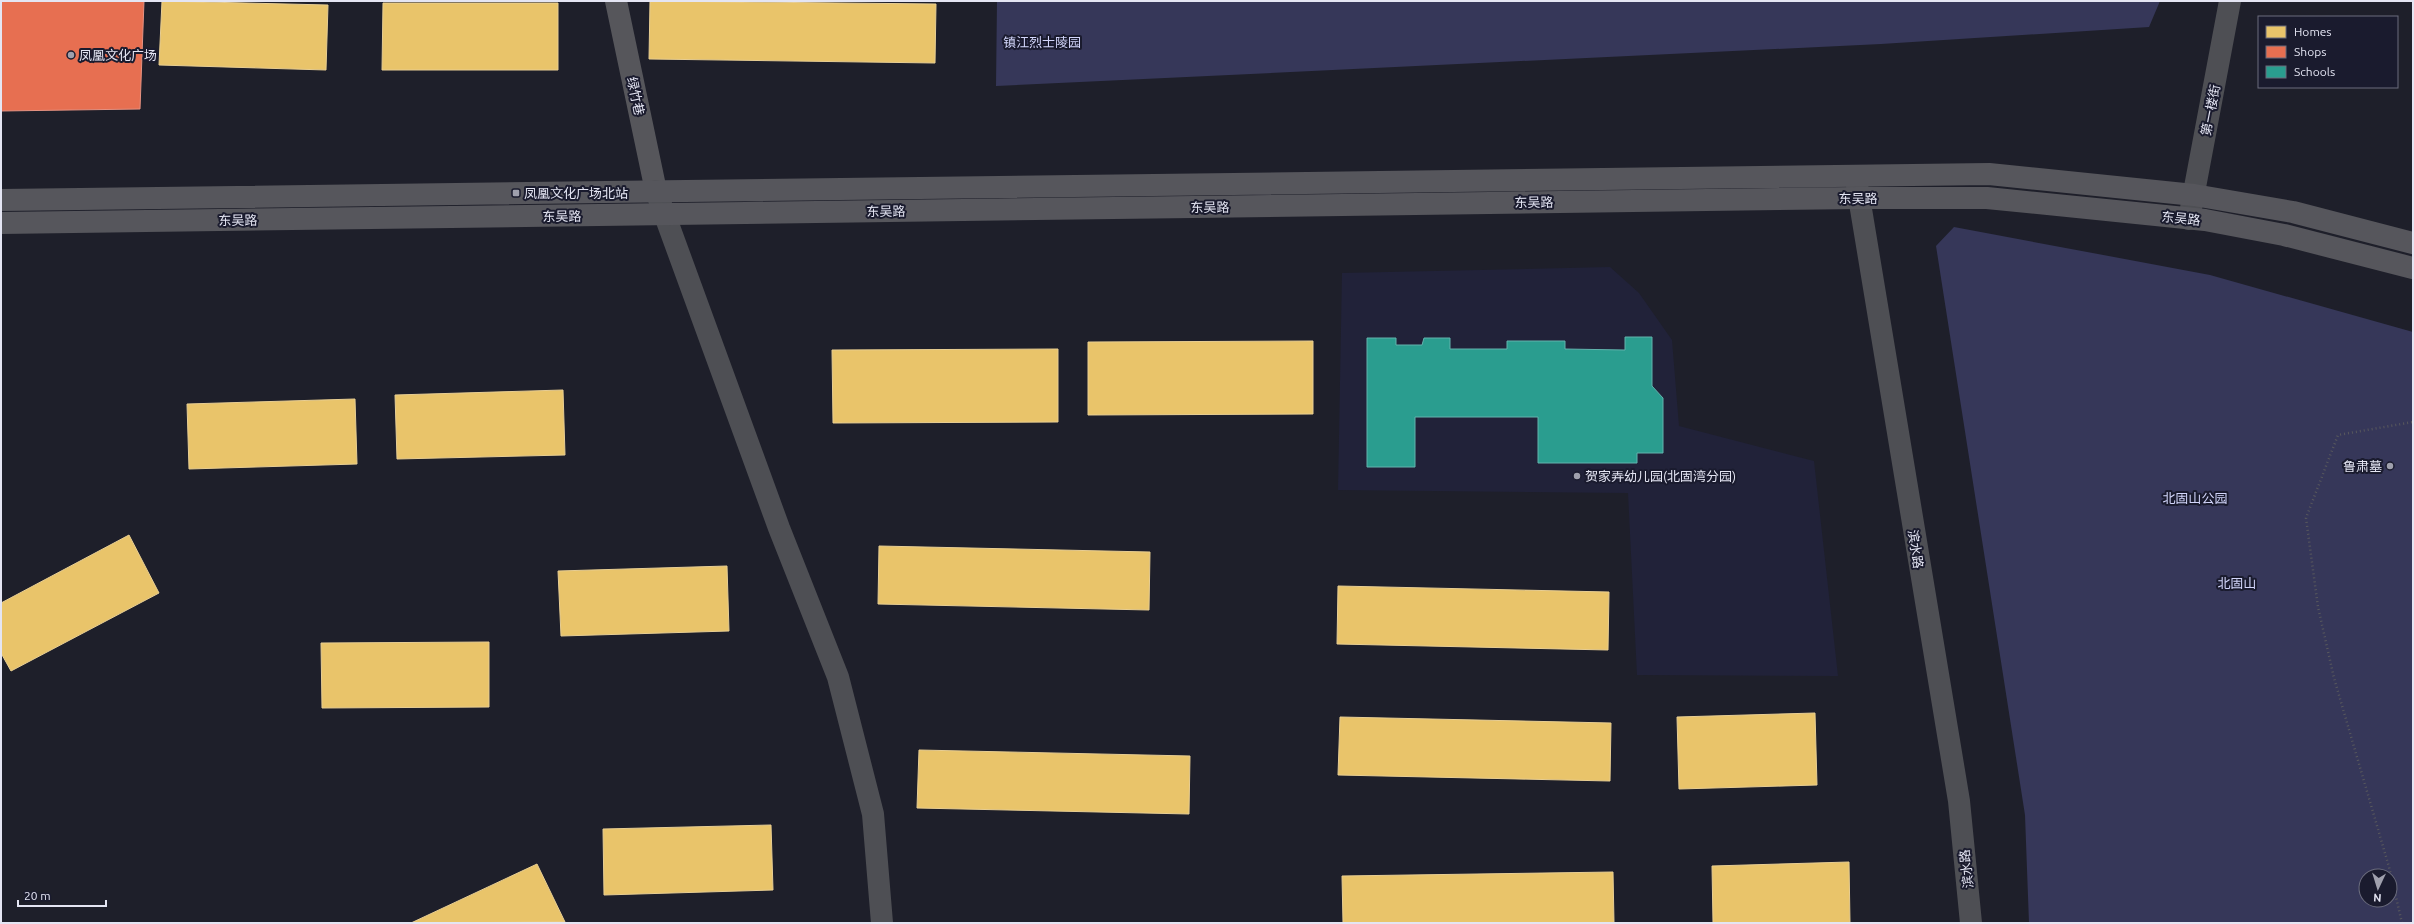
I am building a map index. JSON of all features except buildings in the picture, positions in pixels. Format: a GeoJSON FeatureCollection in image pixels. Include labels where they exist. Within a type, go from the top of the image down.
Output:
{"type":"FeatureCollection","features":[{"type":"Feature","properties":{"kind":"main road","name":"东吴路"},"geometry":{"type":"LineString","coordinates":[[1,200],[1990,174],[2194,195],[2293,212],[2413,243]]}},
{"type":"Feature","properties":{"kind":"main road","name":"东吴路"},"geometry":{"type":"LineString","coordinates":[[1,223],[1859,198],[1987,198],[2189,219],[2284,235],[2413,268]]}},
{"type":"Feature","properties":{"kind":"street","name":"绿竹巷"},"geometry":{"type":"LineString","coordinates":[[616,1],[656,191]]}},
{"type":"Feature","properties":{"kind":"street","name":"第一楼街"},"geometry":{"type":"LineString","coordinates":[[2189,219],[2230,1]]}},
{"type":"Feature","properties":{"kind":"street","name":"滨水路"},"geometry":{"type":"LineString","coordinates":[[1856,176],[1959,801],[1971,923]]}},
{"type":"Feature","properties":{"kind":"street"},"geometry":{"type":"LineString","coordinates":[[656,191],[779,528],[838,677],[873,814],[882,923]]}},
{"type":"Feature","properties":{"kind":"path"},"geometry":{"type":"LineString","coordinates":[[2402,923],[2389,867],[2334,678],[2318,607],[2306,518],[2338,435],[2413,422]]}},
{"type":"Feature","properties":{"kind":"shaded area","name":"贺家弄幼儿园(北固湾分园)"},"geometry":{"type":"Polygon","coordinates":[[[1610,267],[1639,293],[1672,340],[1679,426],[1814,461],[1838,676],[1637,675],[1628,493],[1338,490],[1342,273],[1610,267]]]}},
{"type":"Feature","properties":{"kind":"green space","name":"镇江烈士陵园"},"geometry":{"type":"Polygon","coordinates":[[[997,1],[2160,1],[2149,27],[1881,44],[996,86],[997,1]]]}},
{"type":"Feature","properties":{"kind":"green space","name":"北固山公园"},"geometry":{"type":"Polygon","coordinates":[[[1954,227],[2210,275],[2413,332],[2413,923],[2029,923],[2025,815],[1936,246],[1954,227]]]}},
{"type":"Feature","properties":{"kind":"place","name":"凤凰文化广场"},"geometry":{"type":"Point","coordinates":[71,55]}},
{"type":"Feature","properties":{"kind":"place","name":"凤凰文化广场北站"},"geometry":{"type":"Point","coordinates":[516,193]}},
{"type":"Feature","properties":{"kind":"place","name":"鲁肃墓"},"geometry":{"type":"Point","coordinates":[2390,466]}},
{"type":"Feature","properties":{"kind":"place","name":"贺家弄幼儿园(北固湾分园)"},"geometry":{"type":"Point","coordinates":[1577,476]}},
{"type":"Feature","properties":{"kind":"park label","name":"北固山"},"geometry":{"type":"Point","coordinates":[2237,583]}}]}
